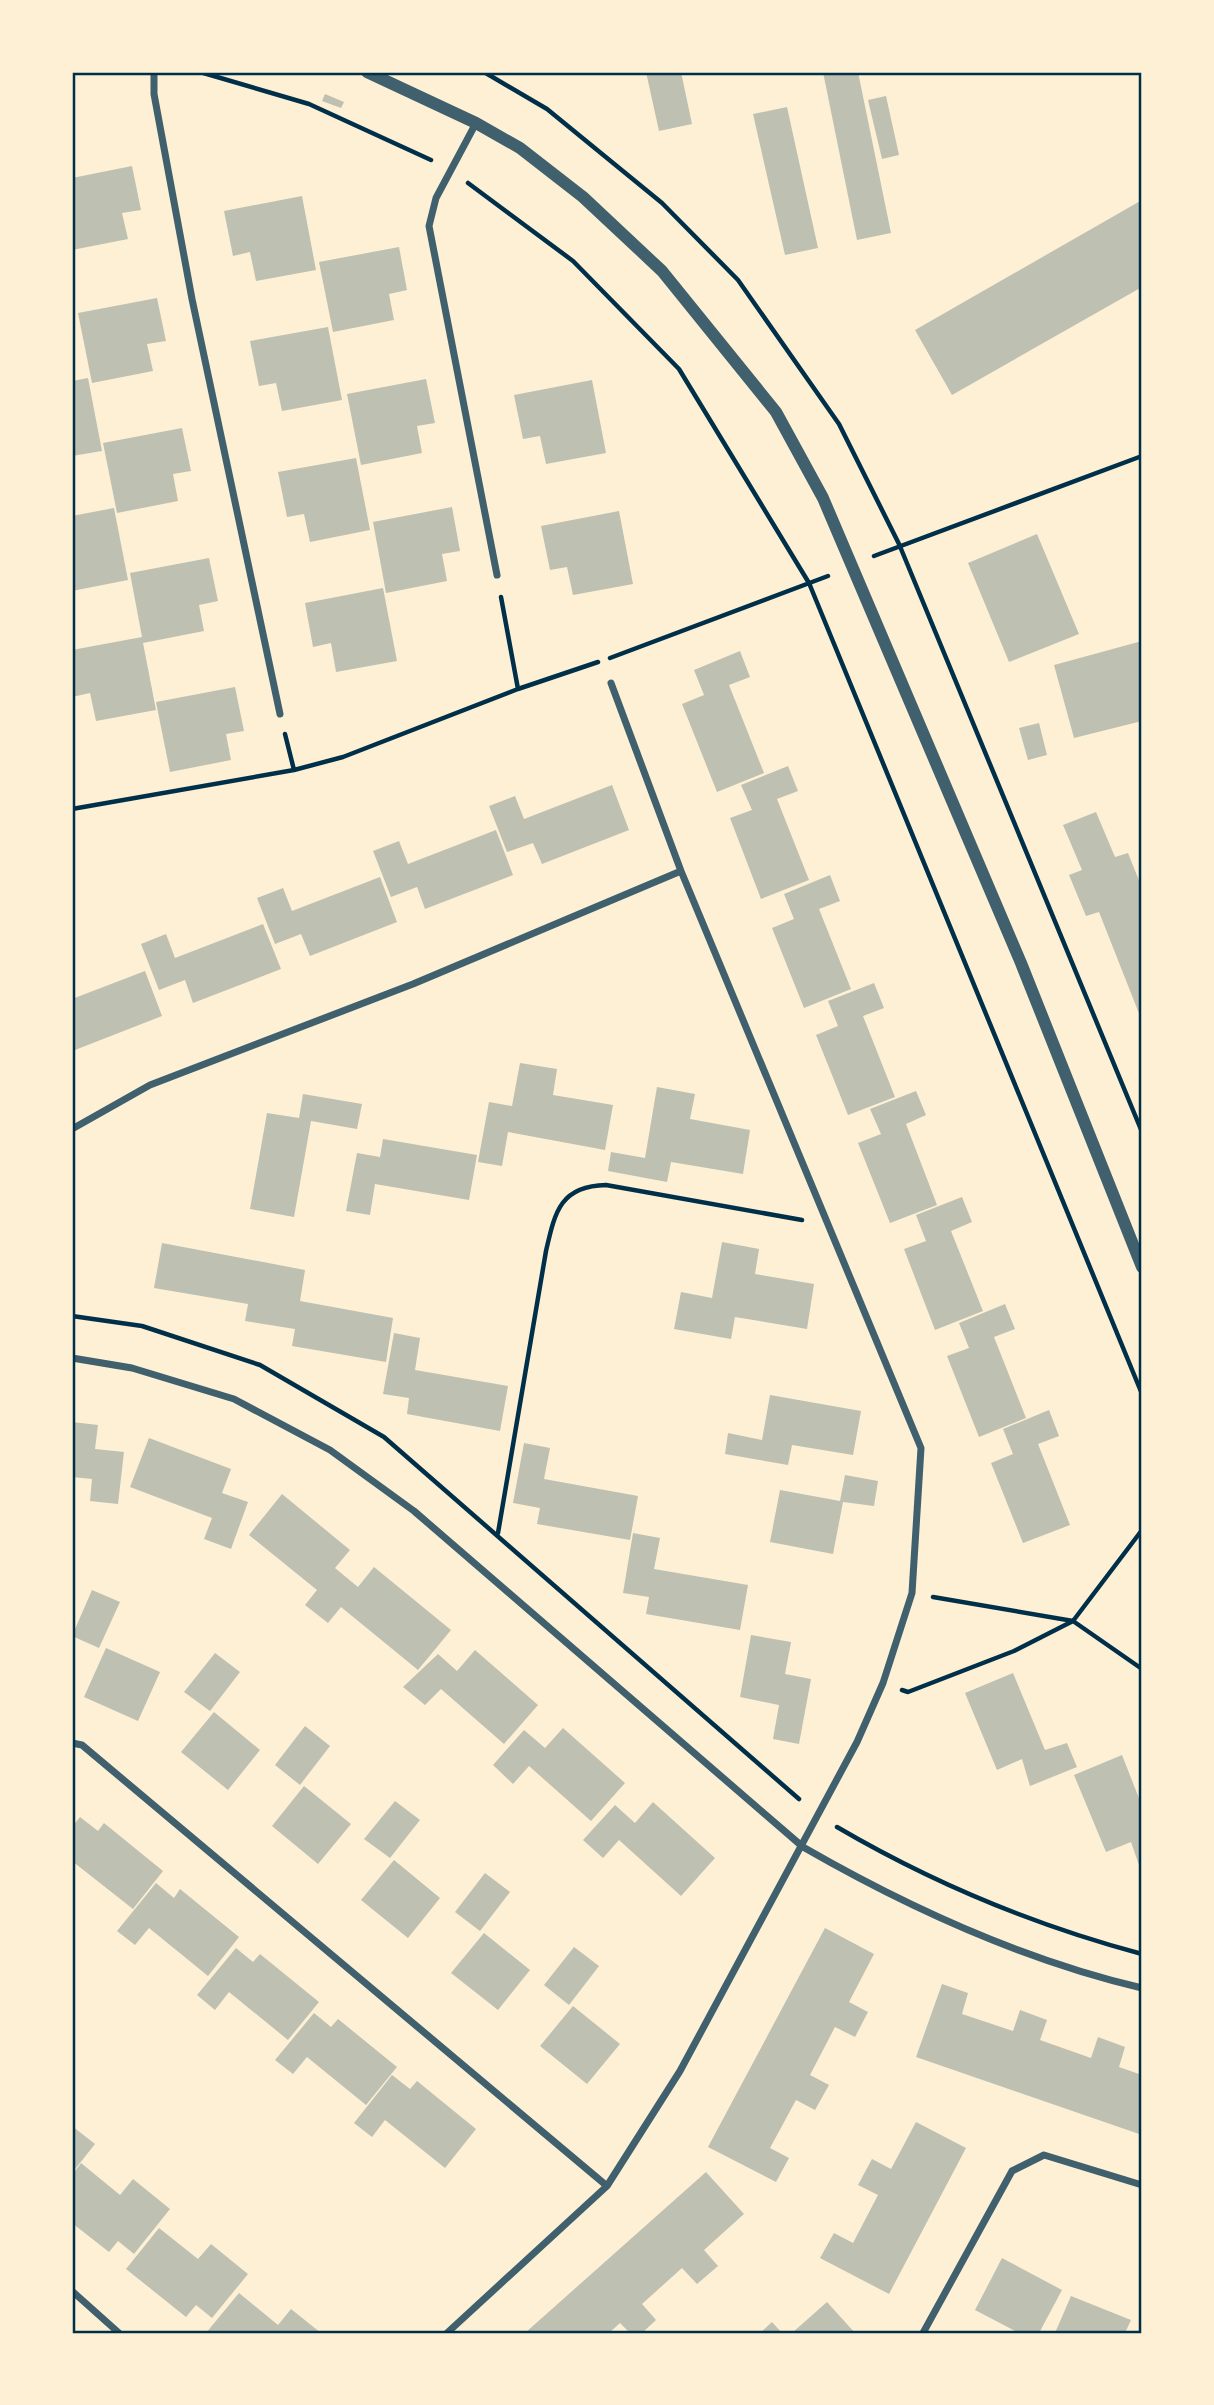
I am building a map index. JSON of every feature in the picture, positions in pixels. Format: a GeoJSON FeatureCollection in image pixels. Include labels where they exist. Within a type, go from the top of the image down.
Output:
{"type":"FeatureCollection","features":[{"type":"Feature","properties":{"kind":"street"},"geometry":{"type":"LineString","coordinates":[[154,72],[154,94],[191,299],[280,714]]}},
{"type":"Feature","properties":{"kind":"street"},"geometry":{"type":"LineString","coordinates":[[368,72],[476,123],[520,148],[583,197],[662,271],[776,412],[823,498],[1021,963],[1142,1267]]}},
{"type":"Feature","properties":{"kind":"street"},"geometry":{"type":"LineString","coordinates":[[476,123],[436,198],[429,226],[497,575]]}},
{"type":"Feature","properties":{"kind":"street"},"geometry":{"type":"LineString","coordinates":[[447,2333],[607,2186],[680,2071],[803,1847],[883,1683],[912,1593],[921,1448],[681,871],[611,683]]}},
{"type":"Feature","properties":{"kind":"street"},"geometry":{"type":"LineString","coordinates":[[72,1129],[150,1085],[413,984],[681,871]]}},
{"type":"Feature","properties":{"kind":"street"},"geometry":{"type":"LineString","coordinates":[[72,1358],[132,1368],[234,1399],[330,1450],[414,1511],[803,1847],[865,1883],[1047,1962],[1142,1988]]}},
{"type":"Feature","properties":{"kind":"street"},"geometry":{"type":"LineString","coordinates":[[72,1744],[82,1745],[607,2186]]}},
{"type":"Feature","properties":{"kind":"street"},"geometry":{"type":"LineString","coordinates":[[923,2333],[1012,2171],[1044,2155],[1142,2185]]}},
{"type":"Feature","properties":{"kind":"street"},"geometry":{"type":"LineString","coordinates":[[72,2291],[119,2333]]}},
{"type":"Feature","properties":{"kind":"path"},"geometry":{"type":"LineString","coordinates":[[200,72],[309,104],[356,123],[450,169],[573,261],[679,369],[810,583],[1142,1395]]}},
{"type":"Feature","properties":{"kind":"path"},"geometry":{"type":"LineString","coordinates":[[72,808],[294,771],[343,757],[518,689],[810,583],[899,544],[1142,456]]}},
{"type":"Feature","properties":{"kind":"path"},"geometry":{"type":"LineString","coordinates":[[497,575],[518,689]]}},
{"type":"Feature","properties":{"kind":"path"},"geometry":{"type":"LineString","coordinates":[[280,714],[294,771]]}},
{"type":"Feature","properties":{"kind":"path"},"geometry":{"type":"LineString","coordinates":[[498,1534],[546,1251],[554,1215],[568,1195],[587,1186],[606,1185],[829,1225]]}},
{"type":"Feature","properties":{"kind":"path"},"geometry":{"type":"LineString","coordinates":[[72,1316],[142,1326],[260,1365],[384,1437],[818,1816],[868,1845],[1020,1915],[1142,1954]]}},
{"type":"Feature","properties":{"kind":"path"},"geometry":{"type":"LineString","coordinates":[[883,1683],[908,1692],[1014,1651],[1073,1621],[1142,1530]]}},
{"type":"Feature","properties":{"kind":"path"},"geometry":{"type":"LineString","coordinates":[[912,1593],[1073,1621],[1142,1669]]}},
{"type":"Feature","properties":{"kind":"building"},"geometry":{"type":"Polygon","coordinates":[[[646,72],[681,72],[692,124],[659,131],[646,72]]]}},
{"type":"Feature","properties":{"kind":"building"},"geometry":{"type":"Polygon","coordinates":[[[823,72],[858,72],[891,233],[857,240],[823,72]]]}},
{"type":"Feature","properties":{"kind":"building"},"geometry":{"type":"Polygon","coordinates":[[[325,94],[344,102],[341,108],[322,101],[325,94]]]}},
{"type":"Feature","properties":{"kind":"building"},"geometry":{"type":"Polygon","coordinates":[[[886,96],[899,155],[882,159],[868,100],[886,96]]]}},
{"type":"Feature","properties":{"kind":"building"},"geometry":{"type":"Polygon","coordinates":[[[787,107],[818,248],[785,255],[753,114],[787,107]]]}},
{"type":"Feature","properties":{"kind":"building"},"geometry":{"type":"Polygon","coordinates":[[[132,166],[141,210],[122,213],[128,239],[72,250],[72,178],[132,166]]]}},
{"type":"Feature","properties":{"kind":"building"},"geometry":{"type":"Polygon","coordinates":[[[302,196],[316,270],[256,281],[250,252],[233,256],[224,211],[302,196]]]}},
{"type":"Feature","properties":{"kind":"building"},"geometry":{"type":"Polygon","coordinates":[[[1142,200],[1142,287],[952,395],[915,330],[1142,200]]]}},
{"type":"Feature","properties":{"kind":"building"},"geometry":{"type":"Polygon","coordinates":[[[399,247],[407,290],[389,294],[394,320],[333,332],[319,262],[399,247]]]}},
{"type":"Feature","properties":{"kind":"building"},"geometry":{"type":"Polygon","coordinates":[[[157,298],[166,341],[147,344],[153,371],[92,383],[78,313],[157,298]]]}},
{"type":"Feature","properties":{"kind":"building"},"geometry":{"type":"Polygon","coordinates":[[[328,327],[342,400],[282,411],[276,383],[259,386],[250,341],[328,327]]]}},
{"type":"Feature","properties":{"kind":"building"},"geometry":{"type":"Polygon","coordinates":[[[88,378],[102,451],[72,456],[72,381],[88,378]]]}},
{"type":"Feature","properties":{"kind":"building"},"geometry":{"type":"Polygon","coordinates":[[[426,379],[435,423],[417,426],[422,453],[361,465],[347,394],[426,379]]]}},
{"type":"Feature","properties":{"kind":"building"},"geometry":{"type":"Polygon","coordinates":[[[592,380],[606,453],[546,464],[540,436],[523,439],[514,395],[592,380]]]}},
{"type":"Feature","properties":{"kind":"building"},"geometry":{"type":"Polygon","coordinates":[[[182,428],[191,471],[173,474],[178,501],[117,513],[103,443],[182,428]]]}},
{"type":"Feature","properties":{"kind":"building"},"geometry":{"type":"Polygon","coordinates":[[[356,458],[370,530],[310,542],[304,514],[287,517],[278,472],[356,458]]]}},
{"type":"Feature","properties":{"kind":"building"},"geometry":{"type":"Polygon","coordinates":[[[452,507],[460,551],[442,554],[447,581],[386,593],[373,522],[452,507]]]}},
{"type":"Feature","properties":{"kind":"building"},"geometry":{"type":"Polygon","coordinates":[[[114,508],[128,580],[72,591],[72,516],[114,508]]]}},
{"type":"Feature","properties":{"kind":"building"},"geometry":{"type":"Polygon","coordinates":[[[619,511],[633,584],[573,595],[567,567],[550,570],[541,526],[619,511]]]}},
{"type":"Feature","properties":{"kind":"building"},"geometry":{"type":"Polygon","coordinates":[[[1037,534],[1079,634],[1009,662],[968,563],[1037,534]]]}},
{"type":"Feature","properties":{"kind":"building"},"geometry":{"type":"Polygon","coordinates":[[[209,558],[218,601],[199,605],[204,631],[143,643],[156,710],[96,721],[90,693],[72,697],[72,650],[142,637],[130,573],[209,558]]]}},
{"type":"Feature","properties":{"kind":"building"},"geometry":{"type":"Polygon","coordinates":[[[383,588],[397,661],[336,672],[331,643],[313,647],[305,603],[383,588]]]}},
{"type":"Feature","properties":{"kind":"building"},"geometry":{"type":"Polygon","coordinates":[[[1142,641],[1142,721],[1074,738],[1054,665],[1142,641]]]}},
{"type":"Feature","properties":{"kind":"building"},"geometry":{"type":"Polygon","coordinates":[[[740,651],[750,677],[729,685],[764,773],[717,792],[682,704],[704,695],[694,670],[740,651]]]}},
{"type":"Feature","properties":{"kind":"building"},"geometry":{"type":"Polygon","coordinates":[[[235,687],[244,731],[226,734],[231,760],[170,772],[156,702],[235,687]]]}},
{"type":"Feature","properties":{"kind":"building"},"geometry":{"type":"Polygon","coordinates":[[[1039,723],[1047,755],[1028,760],[1019,728],[1039,723]]]}},
{"type":"Feature","properties":{"kind":"building"},"geometry":{"type":"Polygon","coordinates":[[[788,766],[798,791],[777,799],[809,880],[761,899],[730,818],[752,810],[741,785],[788,766]]]}},
{"type":"Feature","properties":{"kind":"building"},"geometry":{"type":"Polygon","coordinates":[[[612,785],[629,830],[542,864],[533,843],[507,852],[489,806],[515,796],[524,819],[612,785]]]}},
{"type":"Feature","properties":{"kind":"building"},"geometry":{"type":"Polygon","coordinates":[[[1096,812],[1115,857],[1128,853],[1142,888],[1142,1021],[1099,912],[1086,916],[1069,875],[1082,870],[1063,825],[1096,812]]]}},
{"type":"Feature","properties":{"kind":"building"},"geometry":{"type":"Polygon","coordinates":[[[496,830],[513,875],[425,909],[417,887],[391,897],[373,851],[399,841],[408,864],[496,830]]]}},
{"type":"Feature","properties":{"kind":"building"},"geometry":{"type":"Polygon","coordinates":[[[830,875],[840,901],[819,909],[851,989],[804,1008],[772,928],[794,919],[784,894],[830,875]]]}},
{"type":"Feature","properties":{"kind":"building"},"geometry":{"type":"Polygon","coordinates":[[[380,877],[397,922],[310,956],[301,934],[275,944],[257,898],[283,888],[292,911],[380,877]]]}},
{"type":"Feature","properties":{"kind":"building"},"geometry":{"type":"Polygon","coordinates":[[[263,924],[281,969],[193,1003],[185,980],[159,990],[141,944],[166,934],[175,958],[263,924]]]}},
{"type":"Feature","properties":{"kind":"building"},"geometry":{"type":"Polygon","coordinates":[[[145,971],[162,1016],[75,1050],[72,1043],[72,999],[145,971]]]}},
{"type":"Feature","properties":{"kind":"building"},"geometry":{"type":"Polygon","coordinates":[[[874,983],[884,1008],[863,1016],[895,1097],[848,1115],[816,1035],[838,1026],[828,1001],[874,983]]]}},
{"type":"Feature","properties":{"kind":"building"},"geometry":{"type":"Polygon","coordinates":[[[520,1063],[557,1069],[553,1095],[613,1105],[605,1150],[508,1132],[502,1166],[478,1162],[489,1102],[512,1106],[520,1063]]]}},
{"type":"Feature","properties":{"kind":"building"},"geometry":{"type":"Polygon","coordinates":[[[657,1087],[695,1094],[690,1119],[750,1130],[743,1174],[671,1162],[667,1182],[608,1171],[611,1152],[645,1158],[657,1087]]]}},
{"type":"Feature","properties":{"kind":"building"},"geometry":{"type":"Polygon","coordinates":[[[916,1091],[926,1115],[906,1124],[937,1205],[890,1223],[858,1143],[881,1134],[870,1109],[916,1091]]]}},
{"type":"Feature","properties":{"kind":"building"},"geometry":{"type":"Polygon","coordinates":[[[303,1094],[362,1104],[357,1129],[311,1121],[294,1217],[250,1209],[267,1113],[299,1118],[303,1094]]]}},
{"type":"Feature","properties":{"kind":"building"},"geometry":{"type":"Polygon","coordinates":[[[383,1139],[477,1155],[469,1200],[375,1184],[370,1215],[346,1211],[357,1153],[380,1157],[383,1139]]]}},
{"type":"Feature","properties":{"kind":"building"},"geometry":{"type":"Polygon","coordinates":[[[962,1197],[972,1222],[951,1231],[983,1311],[935,1330],[904,1249],[926,1241],[916,1215],[962,1197]]]}},
{"type":"Feature","properties":{"kind":"building"},"geometry":{"type":"Polygon","coordinates":[[[722,1242],[759,1249],[755,1274],[814,1284],[807,1329],[735,1317],[731,1339],[674,1329],[681,1292],[712,1298],[722,1242]]]}},
{"type":"Feature","properties":{"kind":"building"},"geometry":{"type":"Polygon","coordinates":[[[162,1243],[305,1270],[300,1301],[393,1318],[386,1362],[292,1346],[295,1329],[245,1321],[248,1304],[154,1288],[162,1243]]]}},
{"type":"Feature","properties":{"kind":"building"},"geometry":{"type":"Polygon","coordinates":[[[1005,1304],[1015,1329],[994,1337],[1026,1418],[979,1437],[947,1356],[969,1348],[959,1323],[1005,1304]]]}},
{"type":"Feature","properties":{"kind":"building"},"geometry":{"type":"Polygon","coordinates":[[[394,1333],[420,1338],[415,1370],[508,1386],[500,1431],[407,1414],[409,1398],[383,1394],[394,1333]]]}},
{"type":"Feature","properties":{"kind":"building"},"geometry":{"type":"Polygon","coordinates":[[[770,1395],[861,1411],[853,1455],[792,1445],[788,1465],[725,1454],[728,1433],[762,1440],[770,1395]]]}},
{"type":"Feature","properties":{"kind":"building"},"geometry":{"type":"Polygon","coordinates":[[[1049,1410],[1059,1436],[1038,1444],[1070,1525],[1023,1543],[991,1463],[1013,1454],[1003,1429],[1049,1410]]]}},
{"type":"Feature","properties":{"kind":"building"},"geometry":{"type":"Polygon","coordinates":[[[72,1422],[98,1425],[95,1449],[124,1452],[118,1504],[90,1501],[92,1479],[72,1477],[72,1422]]]}},
{"type":"Feature","properties":{"kind":"building"},"geometry":{"type":"Polygon","coordinates":[[[149,1438],[231,1469],[222,1493],[248,1502],[231,1549],[204,1539],[212,1518],[130,1487],[149,1438]]]}},
{"type":"Feature","properties":{"kind":"building"},"geometry":{"type":"Polygon","coordinates":[[[524,1443],[550,1448],[544,1479],[638,1496],[630,1540],[537,1524],[540,1508],[513,1503],[524,1443]]]}},
{"type":"Feature","properties":{"kind":"building"},"geometry":{"type":"Polygon","coordinates":[[[845,1475],[878,1481],[874,1506],[843,1502],[833,1554],[770,1542],[780,1490],[840,1501],[845,1475]]]}},
{"type":"Feature","properties":{"kind":"building"},"geometry":{"type":"Polygon","coordinates":[[[282,1494],[350,1550],[335,1568],[358,1587],[374,1567],[451,1630],[418,1670],[341,1607],[328,1623],[305,1605],[317,1590],[249,1535],[282,1494]]]}},
{"type":"Feature","properties":{"kind":"building"},"geometry":{"type":"Polygon","coordinates":[[[633,1533],[660,1538],[654,1569],[748,1585],[740,1630],[646,1614],[649,1597],[623,1593],[633,1533]]]}},
{"type":"Feature","properties":{"kind":"building"},"geometry":{"type":"Polygon","coordinates":[[[92,1590],[120,1602],[99,1648],[72,1636],[92,1590]]]}},
{"type":"Feature","properties":{"kind":"building"},"geometry":{"type":"Polygon","coordinates":[[[751,1635],[791,1642],[785,1674],[811,1679],[799,1744],[773,1739],[779,1705],[740,1697],[751,1635]]]}},
{"type":"Feature","properties":{"kind":"building"},"geometry":{"type":"Polygon","coordinates":[[[106,1648],[160,1672],[138,1721],[84,1697],[106,1648]]]}},
{"type":"Feature","properties":{"kind":"building"},"geometry":{"type":"Polygon","coordinates":[[[475,1650],[538,1705],[504,1744],[441,1689],[425,1705],[403,1687],[438,1654],[457,1671],[475,1650]]]}},
{"type":"Feature","properties":{"kind":"building"},"geometry":{"type":"Polygon","coordinates":[[[215,1653],[240,1672],[210,1711],[184,1692],[215,1653]]]}},
{"type":"Feature","properties":{"kind":"building"},"geometry":{"type":"Polygon","coordinates":[[[1013,1673],[1045,1750],[1067,1743],[1077,1767],[1030,1786],[1022,1759],[997,1770],[965,1693],[1013,1673]]]}},
{"type":"Feature","properties":{"kind":"building"},"geometry":{"type":"Polygon","coordinates":[[[214,1712],[260,1750],[228,1790],[181,1752],[214,1712]]]}},
{"type":"Feature","properties":{"kind":"building"},"geometry":{"type":"Polygon","coordinates":[[[305,1726],[330,1746],[300,1785],[275,1765],[305,1726]]]}},
{"type":"Feature","properties":{"kind":"building"},"geometry":{"type":"Polygon","coordinates":[[[563,1728],[625,1783],[591,1821],[529,1766],[513,1784],[493,1765],[524,1730],[545,1748],[563,1728]]]}},
{"type":"Feature","properties":{"kind":"building"},"geometry":{"type":"Polygon","coordinates":[[[1122,1755],[1142,1806],[1140,1868],[1131,1842],[1106,1852],[1074,1775],[1122,1755]]]}},
{"type":"Feature","properties":{"kind":"building"},"geometry":{"type":"Polygon","coordinates":[[[304,1786],[351,1824],[318,1864],[272,1826],[304,1786]]]}},
{"type":"Feature","properties":{"kind":"building"},"geometry":{"type":"Polygon","coordinates":[[[395,1801],[420,1820],[390,1858],[364,1839],[395,1801]]]}},
{"type":"Feature","properties":{"kind":"building"},"geometry":{"type":"Polygon","coordinates":[[[653,1802],[715,1858],[681,1896],[619,1840],[603,1858],[583,1840],[615,1805],[635,1823],[653,1802]]]}},
{"type":"Feature","properties":{"kind":"building"},"geometry":{"type":"Polygon","coordinates":[[[80,1817],[98,1831],[104,1823],[163,1871],[133,1909],[72,1861],[72,1827],[80,1817]]]}},
{"type":"Feature","properties":{"kind":"building"},"geometry":{"type":"Polygon","coordinates":[[[394,1860],[440,1898],[408,1938],[361,1900],[394,1860]]]}},
{"type":"Feature","properties":{"kind":"building"},"geometry":{"type":"Polygon","coordinates":[[[485,1873],[510,1892],[480,1931],[455,1912],[485,1873]]]}},
{"type":"Feature","properties":{"kind":"building"},"geometry":{"type":"Polygon","coordinates":[[[156,1883],[174,1898],[180,1889],[239,1937],[208,1976],[149,1928],[135,1945],[117,1931],[156,1883]]]}},
{"type":"Feature","properties":{"kind":"building"},"geometry":{"type":"Polygon","coordinates":[[[825,1928],[874,1954],[849,2002],[868,2012],[855,2037],[835,2027],[810,2075],[829,2085],[815,2110],[796,2100],[770,2148],[789,2158],[776,2182],[708,2147],[825,1928]]]}},
{"type":"Feature","properties":{"kind":"building"},"geometry":{"type":"Polygon","coordinates":[[[484,1933],[530,1970],[498,2010],[451,1973],[484,1933]]]}},
{"type":"Feature","properties":{"kind":"building"},"geometry":{"type":"Polygon","coordinates":[[[574,1947],[599,1966],[569,2005],[544,1985],[574,1947]]]}},
{"type":"Feature","properties":{"kind":"building"},"geometry":{"type":"Polygon","coordinates":[[[236,1948],[253,1962],[260,1954],[319,2002],[288,2040],[229,1992],[215,2010],[197,1995],[236,1948]]]}},
{"type":"Feature","properties":{"kind":"building"},"geometry":{"type":"Polygon","coordinates":[[[942,1984],[968,1993],[962,2014],[1013,2031],[1020,2010],[1047,2020],[1040,2040],[1091,2058],[1098,2037],[1125,2047],[1119,2067],[1142,2075],[1142,2135],[916,2057],[942,1984]]]}},
{"type":"Feature","properties":{"kind":"building"},"geometry":{"type":"Polygon","coordinates":[[[573,2006],[620,2044],[587,2084],[540,2046],[573,2006]]]}},
{"type":"Feature","properties":{"kind":"building"},"geometry":{"type":"Polygon","coordinates":[[[314,2013],[331,2027],[338,2019],[397,2067],[366,2105],[307,2057],[293,2074],[275,2060],[314,2013]]]}},
{"type":"Feature","properties":{"kind":"building"},"geometry":{"type":"Polygon","coordinates":[[[392,2075],[410,2089],[417,2081],[476,2129],[445,2168],[385,2120],[372,2137],[354,2123],[392,2075]]]}},
{"type":"Feature","properties":{"kind":"building"},"geometry":{"type":"Polygon","coordinates":[[[916,2122],[966,2148],[889,2294],[820,2258],[834,2233],[853,2243],[878,2195],[858,2185],[872,2159],[891,2169],[916,2122]]]}},
{"type":"Feature","properties":{"kind":"building"},"geometry":{"type":"Polygon","coordinates":[[[72,2126],[95,2144],[72,2173],[72,2126]]]}},
{"type":"Feature","properties":{"kind":"building"},"geometry":{"type":"Polygon","coordinates":[[[81,2163],[120,2195],[133,2179],[170,2209],[134,2254],[118,2241],[109,2252],[72,2223],[72,2175],[81,2163]]]}},
{"type":"Feature","properties":{"kind":"building"},"geometry":{"type":"Polygon","coordinates":[[[706,2172],[744,2214],[704,2250],[718,2266],[697,2284],[682,2268],[642,2304],[656,2320],[642,2333],[630,2333],[620,2323],[609,2333],[525,2333],[706,2172]]]}},
{"type":"Feature","properties":{"kind":"building"},"geometry":{"type":"Polygon","coordinates":[[[159,2228],[198,2259],[211,2244],[248,2274],[212,2318],[196,2305],[186,2317],[126,2269],[159,2228]]]}},
{"type":"Feature","properties":{"kind":"building"},"geometry":{"type":"Polygon","coordinates":[[[1002,2258],[1062,2290],[1039,2333],[1019,2333],[975,2310],[1002,2258]]]}},
{"type":"Feature","properties":{"kind":"building"},"geometry":{"type":"Polygon","coordinates":[[[239,2293],[278,2325],[291,2309],[321,2333],[206,2333],[239,2293]]]}},
{"type":"Feature","properties":{"kind":"building"},"geometry":{"type":"Polygon","coordinates":[[[1071,2296],[1131,2320],[1125,2333],[1055,2333],[1071,2296]]]}},
{"type":"Feature","properties":{"kind":"building"},"geometry":{"type":"Polygon","coordinates":[[[827,2302],[855,2333],[792,2333],[827,2302]]]}},
{"type":"Feature","properties":{"kind":"building"},"geometry":{"type":"Polygon","coordinates":[[[772,2322],[782,2333],[760,2333],[772,2322]]]}}]}
